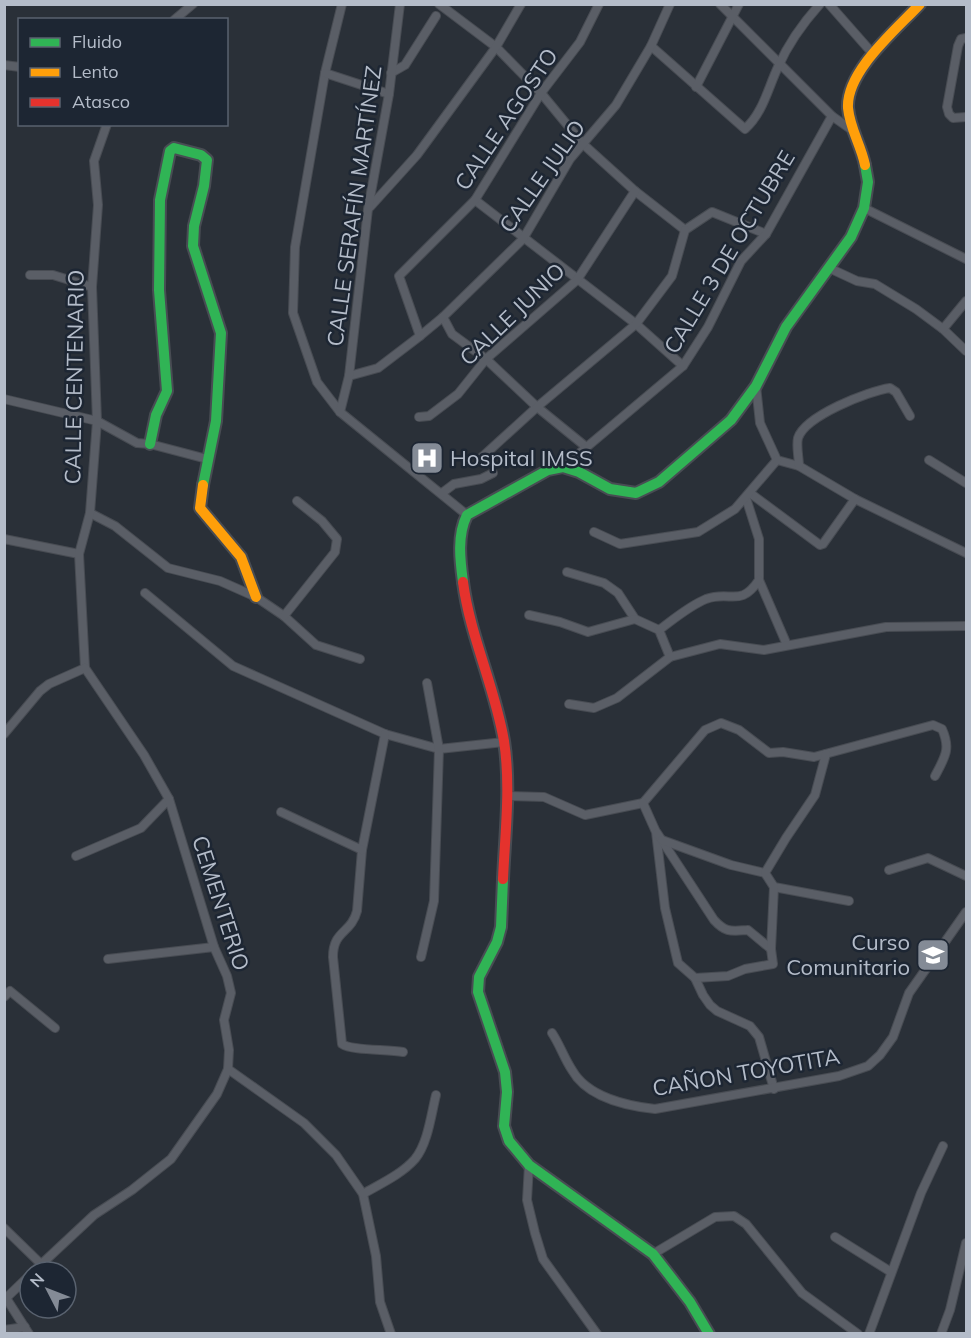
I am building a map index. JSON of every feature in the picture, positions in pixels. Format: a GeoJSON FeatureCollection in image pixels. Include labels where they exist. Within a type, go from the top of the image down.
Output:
{"type":"FeatureCollection","features":[{"type":"Feature","properties":{"kind":"street"},"geometry":{"type":"LineString","coordinates":[[176,18],[193,4]]}},
{"type":"Feature","properties":{"kind":"street"},"geometry":{"type":"LineString","coordinates":[[342,4],[326,73],[295,247],[293,313],[317,382],[340,412],[467,515]]}},
{"type":"Feature","properties":{"kind":"street","name":"CALLE SERAFÍN MARTÍNEZ"},"geometry":{"type":"LineString","coordinates":[[340,412],[349,376],[368,209],[389,94],[400,4]]}},
{"type":"Feature","properties":{"kind":"street"},"geometry":{"type":"LineString","coordinates":[[368,209],[417,155],[495,47],[521,4]]}},
{"type":"Feature","properties":{"kind":"street","name":"CALLE AGOSTO"},"geometry":{"type":"LineString","coordinates":[[420,336],[399,276],[475,200],[541,93],[580,42],[599,4]]}},
{"type":"Feature","properties":{"kind":"street","name":"CALLE JULIO"},"geometry":{"type":"LineString","coordinates":[[349,376],[378,368],[420,336],[443,317],[523,239],[570,159],[616,105],[651,46],[670,4]]}},
{"type":"Feature","properties":{"kind":"street"},"geometry":{"type":"LineString","coordinates":[[720,4],[732,19],[832,116],[852,130]]}},
{"type":"Feature","properties":{"kind":"street"},"geometry":{"type":"LineString","coordinates":[[696,87],[739,4]]}},
{"type":"Feature","properties":{"kind":"street"},"geometry":{"type":"LineString","coordinates":[[651,46],[745,129],[756,120],[779,64],[795,36],[820,4]]}},
{"type":"Feature","properties":{"kind":"street"},"geometry":{"type":"LineString","coordinates":[[829,4],[873,54]]}},
{"type":"Feature","properties":{"kind":"street"},"geometry":{"type":"LineString","coordinates":[[710,1334],[690,1302],[653,1254],[529,1166],[509,1141],[504,1126],[507,1092],[505,1072],[478,992],[480,977],[497,942],[501,927],[507,796],[504,741],[491,687],[466,606],[460,562],[462,525],[467,515],[548,470],[562,467],[579,472],[610,489],[636,493],[660,482],[724,426],[756,386],[786,327],[851,237],[864,208],[868,182],[865,162],[852,130],[848,105],[855,78],[873,54],[920,4]]}},
{"type":"Feature","properties":{"kind":"street"},"geometry":{"type":"LineString","coordinates":[[444,6],[495,47],[541,93],[583,144],[635,191],[685,230]]}},
{"type":"Feature","properties":{"kind":"street"},"geometry":{"type":"LineString","coordinates":[[392,73],[405,65],[436,16]]}},
{"type":"Feature","properties":{"kind":"street"},"geometry":{"type":"LineString","coordinates":[[966,38],[961,39],[958,46],[947,106],[953,118],[966,117]]}},
{"type":"Feature","properties":{"kind":"street"},"geometry":{"type":"LineString","coordinates":[[326,73],[389,94]]}},
{"type":"Feature","properties":{"kind":"street","name":"CALLE 3 DE OCTUBRE"},"geometry":{"type":"LineString","coordinates":[[562,467],[683,366],[708,327],[741,261],[766,234],[832,116]]}},
{"type":"Feature","properties":{"kind":"street","name":"CALLE CENTENARIO"},"geometry":{"type":"LineString","coordinates":[[86,668],[79,554],[90,513],[97,421],[92,287],[98,205],[94,161],[106,126]]}},
{"type":"Feature","properties":{"kind":"street"},"geometry":{"type":"LineString","coordinates":[[150,444],[156,415],[167,391],[159,290],[160,200],[170,151],[174,148],[201,155],[207,160],[203,191],[193,222],[193,246],[221,333],[216,421],[207,459],[200,508],[241,557],[256,597]]}},
{"type":"Feature","properties":{"kind":"street","name":"CALLE JUNIO"},"geometry":{"type":"LineString","coordinates":[[419,417],[429,416],[458,394],[486,359],[577,280],[635,191]]}},
{"type":"Feature","properties":{"kind":"street"},"geometry":{"type":"LineString","coordinates":[[475,200],[636,324],[683,366]]}},
{"type":"Feature","properties":{"kind":"street"},"geometry":{"type":"LineString","coordinates":[[864,208],[966,259]]}},
{"type":"Feature","properties":{"kind":"street"},"geometry":{"type":"LineString","coordinates":[[481,458],[537,407],[636,324],[672,276],[685,230],[711,212],[766,234]]}},
{"type":"Feature","properties":{"kind":"street"},"geometry":{"type":"LineString","coordinates":[[829,268],[857,281],[875,284],[944,329],[966,351]]}},
{"type":"Feature","properties":{"kind":"street"},"geometry":{"type":"LineString","coordinates":[[30,275],[53,275],[92,287]]}},
{"type":"Feature","properties":{"kind":"street"},"geometry":{"type":"LineString","coordinates":[[944,329],[966,301]]}},
{"type":"Feature","properties":{"kind":"street"},"geometry":{"type":"LineString","coordinates":[[443,317],[452,334],[486,359],[537,407],[585,447]]}},
{"type":"Feature","properties":{"kind":"street"},"geometry":{"type":"LineString","coordinates":[[756,386],[760,423],[777,460]]}},
{"type":"Feature","properties":{"kind":"street"},"geometry":{"type":"LineString","coordinates":[[799,466],[798,438],[807,425],[823,413],[890,388],[896,392],[910,416]]}},
{"type":"Feature","properties":{"kind":"street"},"geometry":{"type":"LineString","coordinates":[[4,399],[97,421],[136,442],[207,459]]}},
{"type":"Feature","properties":{"kind":"street"},"geometry":{"type":"LineString","coordinates":[[777,460],[799,466],[855,499],[966,553]]}},
{"type":"Feature","properties":{"kind":"street"},"geometry":{"type":"LineString","coordinates":[[594,532],[620,544],[698,532],[735,509],[777,460]]}},
{"type":"Feature","properties":{"kind":"street"},"geometry":{"type":"LineString","coordinates":[[929,460],[966,483]]}},
{"type":"Feature","properties":{"kind":"street"},"geometry":{"type":"LineString","coordinates":[[442,493],[454,484],[481,479],[493,473]]}},
{"type":"Feature","properties":{"kind":"street"},"geometry":{"type":"LineString","coordinates":[[748,496],[820,545],[855,499]]}},
{"type":"Feature","properties":{"kind":"street"},"geometry":{"type":"LineString","coordinates":[[748,496],[759,539],[759,580],[787,645]]}},
{"type":"Feature","properties":{"kind":"street"},"geometry":{"type":"LineString","coordinates":[[284,616],[335,552],[337,539],[322,521],[297,501]]}},
{"type":"Feature","properties":{"kind":"street"},"geometry":{"type":"LineString","coordinates":[[90,513],[116,526],[168,568],[220,581],[256,597],[284,616],[316,645],[360,659]]}},
{"type":"Feature","properties":{"kind":"street"},"geometry":{"type":"LineString","coordinates":[[4,538],[79,554]]}},
{"type":"Feature","properties":{"kind":"street"},"geometry":{"type":"LineString","coordinates":[[567,572],[604,583],[618,593],[635,618],[659,630],[670,657]]}},
{"type":"Feature","properties":{"kind":"street"},"geometry":{"type":"LineString","coordinates":[[659,630],[690,607],[707,599],[719,596],[744,597],[753,590],[759,580]]}},
{"type":"Feature","properties":{"kind":"street"},"geometry":{"type":"LineString","coordinates":[[145,593],[233,666],[385,734],[439,749],[504,741]]}},
{"type":"Feature","properties":{"kind":"street"},"geometry":{"type":"LineString","coordinates":[[529,615],[560,622],[588,632],[635,618]]}},
{"type":"Feature","properties":{"kind":"street"},"geometry":{"type":"LineString","coordinates":[[569,704],[594,708],[617,698],[670,657],[720,644],[764,650],[886,627],[966,626]]}},
{"type":"Feature","properties":{"kind":"street"},"geometry":{"type":"LineString","coordinates":[[4,734],[40,691],[49,684],[86,668]]}},
{"type":"Feature","properties":{"kind":"street","name":"CEMENTERIO"},"geometry":{"type":"LineString","coordinates":[[45,1260],[94,1215],[132,1190],[171,1159],[217,1094],[228,1069],[229,1050],[224,1020],[231,993],[227,976],[214,947],[170,799],[144,755],[86,668]]}},
{"type":"Feature","properties":{"kind":"street"},"geometry":{"type":"LineString","coordinates":[[421,957],[434,901],[439,749],[427,683]]}},
{"type":"Feature","properties":{"kind":"street"},"geometry":{"type":"LineString","coordinates":[[507,796],[544,797],[585,815],[643,803],[705,730],[721,723],[739,730],[769,753],[783,752],[814,757],[933,725],[942,729],[947,741],[946,757],[935,776]]}},
{"type":"Feature","properties":{"kind":"street"},"geometry":{"type":"LineString","coordinates":[[385,734],[362,849],[355,920],[336,938],[333,946],[342,1044],[350,1048],[389,1049],[403,1052]]}},
{"type":"Feature","properties":{"kind":"street"},"geometry":{"type":"LineString","coordinates":[[765,873],[815,795],[826,754]]}},
{"type":"Feature","properties":{"kind":"street"},"geometry":{"type":"LineString","coordinates":[[76,856],[141,828],[170,799]]}},
{"type":"Feature","properties":{"kind":"street"},"geometry":{"type":"LineString","coordinates":[[643,803],[656,832],[714,920],[722,929],[748,930],[771,949]]}},
{"type":"Feature","properties":{"kind":"street"},"geometry":{"type":"LineString","coordinates":[[281,812],[362,849]]}},
{"type":"Feature","properties":{"kind":"street"},"geometry":{"type":"LineString","coordinates":[[656,832],[665,908],[678,963],[695,978],[710,1005],[717,1011],[750,1026],[759,1037],[774,1089]]}},
{"type":"Feature","properties":{"kind":"street"},"geometry":{"type":"LineString","coordinates":[[662,840],[731,865],[765,873],[774,887],[771,949],[773,964],[746,969],[728,976],[695,978]]}},
{"type":"Feature","properties":{"kind":"street"},"geometry":{"type":"LineString","coordinates":[[889,870],[928,858],[966,876]]}},
{"type":"Feature","properties":{"kind":"street"},"geometry":{"type":"LineString","coordinates":[[774,887],[849,901]]}},
{"type":"Feature","properties":{"kind":"street","name":"CAÑON TOYOTITA"},"geometry":{"type":"LineString","coordinates":[[552,1033],[571,1070],[581,1082],[605,1096],[633,1107],[655,1109],[839,1076],[868,1066],[880,1055],[893,1037],[909,993],[966,912]]}},
{"type":"Feature","properties":{"kind":"street"},"geometry":{"type":"LineString","coordinates":[[108,959],[214,947]]}},
{"type":"Feature","properties":{"kind":"street"},"geometry":{"type":"LineString","coordinates":[[4,997],[10,991],[55,1028]]}},
{"type":"Feature","properties":{"kind":"street"},"geometry":{"type":"LineString","coordinates":[[228,1069],[304,1123],[336,1155],[363,1194],[376,1256],[380,1302],[391,1334]]}},
{"type":"Feature","properties":{"kind":"street"},"geometry":{"type":"LineString","coordinates":[[363,1194],[416,1158],[422,1148],[436,1095]]}},
{"type":"Feature","properties":{"kind":"street"},"geometry":{"type":"LineString","coordinates":[[868,1334],[921,1192],[943,1146]]}},
{"type":"Feature","properties":{"kind":"street"},"geometry":{"type":"LineString","coordinates":[[529,1166],[527,1200],[543,1259],[597,1334]]}},
{"type":"Feature","properties":{"kind":"street"},"geometry":{"type":"LineString","coordinates":[[653,1254],[676,1238],[715,1217],[734,1216],[746,1224],[802,1293],[858,1334]]}},
{"type":"Feature","properties":{"kind":"street"},"geometry":{"type":"LineString","coordinates":[[4,1228],[37,1260]]}},
{"type":"Feature","properties":{"kind":"street"},"geometry":{"type":"LineString","coordinates":[[835,1237],[891,1272]]}},
{"type":"Feature","properties":{"kind":"street"},"geometry":{"type":"LineString","coordinates":[[941,1334],[950,1310],[966,1243]]}},
{"type":"Feature","properties":{"kind":"street"},"geometry":{"type":"LineString","coordinates":[[18,1287],[5,1299],[27,1330]]}},
{"type":"Feature","properties":{"kind":"street"},"geometry":{"type":"LineString","coordinates":[[4,1330],[27,1330]]}},
{"type":"Feature","properties":{"kind":"traffic: fast"},"geometry":{"type":"LineString","coordinates":[[150,444],[156,415],[167,391],[159,290],[160,200],[170,151],[174,148],[201,155],[207,160],[204,186],[194,226],[193,246],[221,333],[216,421],[203,485]]}},
{"type":"Feature","properties":{"kind":"traffic: fast"},"geometry":{"type":"LineString","coordinates":[[463,582],[461,539],[467,515],[548,470],[563,467],[579,472],[610,489],[636,493],[659,482],[731,420],[756,386],[786,327],[851,237],[864,208],[868,182],[865,165]]}},
{"type":"Feature","properties":{"kind":"traffic: fast"},"geometry":{"type":"LineString","coordinates":[[503,879],[501,927],[497,942],[479,977],[478,992],[505,1072],[507,1092],[504,1126],[509,1141],[529,1165],[653,1254],[690,1302],[709,1334]]}},
{"type":"Feature","properties":{"kind":"traffic: slow"},"geometry":{"type":"LineString","coordinates":[[865,165],[849,116],[850,94],[864,65],[920,4]]}},
{"type":"Feature","properties":{"kind":"traffic: slow"},"geometry":{"type":"LineString","coordinates":[[203,485],[200,508],[241,557],[256,597]]}},
{"type":"Feature","properties":{"kind":"traffic: jam"},"geometry":{"type":"LineString","coordinates":[[463,582],[471,622],[495,701],[504,741],[507,793],[503,879]]}},
{"type":"Feature","properties":{"kind":"place","name":"Hospital IMSS"},"geometry":{"type":"Point","coordinates":[427,458]}},
{"type":"Feature","properties":{"kind":"place","name":"Curso Comunitario"},"geometry":{"type":"Point","coordinates":[933,955]}}]}
